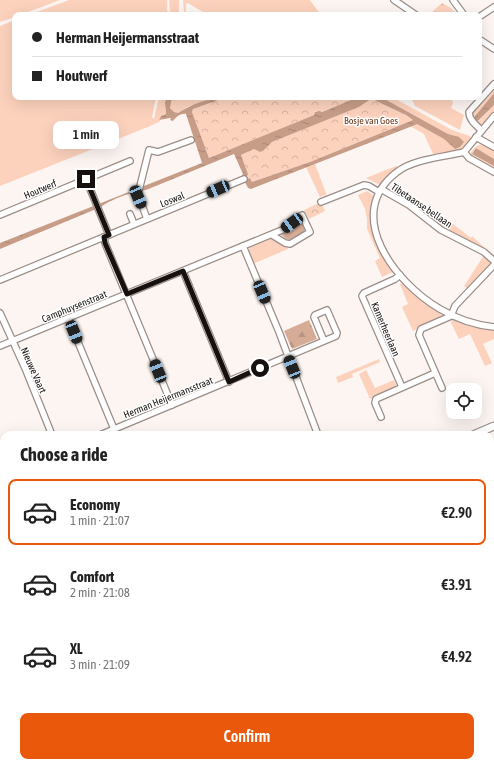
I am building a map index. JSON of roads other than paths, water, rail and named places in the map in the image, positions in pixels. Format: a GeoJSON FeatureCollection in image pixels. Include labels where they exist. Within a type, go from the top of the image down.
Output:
{"type":"FeatureCollection","features":[{"type":"Feature","properties":{"kind":"street"},"geometry":{"type":"LineString","coordinates":[[394,0],[411,12]]}},
{"type":"Feature","properties":{"kind":"street"},"geometry":{"type":"LineString","coordinates":[[453,0],[462,12]]}},
{"type":"Feature","properties":{"kind":"street"},"geometry":{"type":"LineString","coordinates":[[482,15],[494,7]]}},
{"type":"Feature","properties":{"kind":"street"},"geometry":{"type":"LineString","coordinates":[[482,41],[494,49]]}},
{"type":"Feature","properties":{"kind":"street"},"geometry":{"type":"LineString","coordinates":[[482,97],[494,84]]}},
{"type":"Feature","properties":{"kind":"street"},"geometry":{"type":"LineString","coordinates":[[480,100],[469,112],[469,116],[472,121],[482,130]]}},
{"type":"Feature","properties":{"kind":"street"},"geometry":{"type":"LineString","coordinates":[[494,116],[464,152],[422,161],[399,171],[390,178],[380,191],[373,219],[377,238],[390,261],[400,275],[424,299],[451,316],[467,322],[494,327]]}},
{"type":"Feature","properties":{"kind":"street"},"geometry":{"type":"LineString","coordinates":[[476,137],[494,147]]}},
{"type":"Feature","properties":{"kind":"street"},"geometry":{"type":"LineString","coordinates":[[147,219],[138,194],[149,150],[158,152],[191,140]]}},
{"type":"Feature","properties":{"kind":"street"},"geometry":{"type":"LineString","coordinates":[[464,152],[469,158],[494,172]]}},
{"type":"Feature","properties":{"kind":"street","name":"Houtwerf"},"geometry":{"type":"LineString","coordinates":[[0,215],[130,161]]}},
{"type":"Feature","properties":{"kind":"street"},"geometry":{"type":"LineString","coordinates":[[86,179],[99,210],[106,236],[105,243],[172,405]]}},
{"type":"Feature","properties":{"kind":"street","name":"Loswal"},"geometry":{"type":"LineString","coordinates":[[0,280],[244,179]]}},
{"type":"Feature","properties":{"kind":"street","name":"Tibetaanse bellaan"},"geometry":{"type":"LineString","coordinates":[[321,202],[364,185],[369,186],[409,206],[441,230],[484,252],[494,261]]}},
{"type":"Feature","properties":{"kind":"street"},"geometry":{"type":"LineString","coordinates":[[130,214],[134,224]]}},
{"type":"Feature","properties":{"kind":"street","name":"Camphuysenstraat"},"geometry":{"type":"LineString","coordinates":[[0,346],[272,235],[282,230],[302,215],[310,232],[290,244],[272,235]]}},
{"type":"Feature","properties":{"kind":"street"},"geometry":{"type":"LineString","coordinates":[[243,246],[279,332],[287,357],[316,431]]}},
{"type":"Feature","properties":{"kind":"street"},"geometry":{"type":"LineString","coordinates":[[442,388],[419,335],[421,329],[451,316],[454,306],[494,265]]}},
{"type":"Feature","properties":{"kind":"street"},"geometry":{"type":"LineString","coordinates":[[183,271],[229,382]]}},
{"type":"Feature","properties":{"kind":"street","name":"Kamerheerlaan"},"geometry":{"type":"LineString","coordinates":[[400,275],[364,293],[362,296],[402,387]]}},
{"type":"Feature","properties":{"kind":"street"},"geometry":{"type":"LineString","coordinates":[[327,310],[337,333],[336,336],[324,341],[314,317],[315,314],[327,310]]}},
{"type":"Feature","properties":{"kind":"street","name":"Nieuwe Vaart"},"geometry":{"type":"LineString","coordinates":[[0,313],[25,368],[50,431]]}},
{"type":"Feature","properties":{"kind":"street"},"geometry":{"type":"LineString","coordinates":[[68,318],[114,429]]}},
{"type":"Feature","properties":{"kind":"street","name":"Herman Heijermansstraat"},"geometry":{"type":"LineString","coordinates":[[109,431],[324,341]]}},
{"type":"Feature","properties":{"kind":"street"},"geometry":{"type":"LineString","coordinates":[[381,417],[375,403],[376,399],[435,373]]}},
{"type":"Feature","properties":{"kind":"street"},"geometry":{"type":"LineString","coordinates":[[482,431],[494,426]]}},
{"type":"Feature","properties":{"kind":"water"},"geometry":{"type":"Polygon","coordinates":[[[494,93],[494,105],[478,121],[475,119],[475,116],[494,93]]]}},
{"type":"Feature","properties":{"kind":"water"},"geometry":{"type":"Polygon","coordinates":[[[166,100],[171,100],[170,108],[174,112],[178,113],[201,102],[208,100],[218,100],[193,109],[192,112],[209,158],[314,115],[315,112],[322,112],[351,100],[369,100],[359,107],[272,142],[263,151],[260,152],[254,149],[241,155],[248,174],[248,179],[250,178],[252,182],[310,162],[413,120],[375,100],[386,100],[448,134],[459,137],[464,142],[460,147],[455,149],[444,139],[417,124],[251,189],[248,188],[242,176],[243,174],[234,154],[146,190],[122,196],[101,207],[0,249],[0,243],[202,163],[186,114],[182,114],[173,121],[170,120],[171,118],[159,120],[161,116],[166,114],[166,100]]]}},
{"type":"Feature","properties":{"kind":"water"},"geometry":{"type":"Polygon","coordinates":[[[476,148],[494,159],[494,166],[472,154],[476,148]]]}},
{"type":"Feature","properties":{"kind":"park label","name":"Bosje van Goes"},"geometry":{"type":"Point","coordinates":[371,120]}}]}
